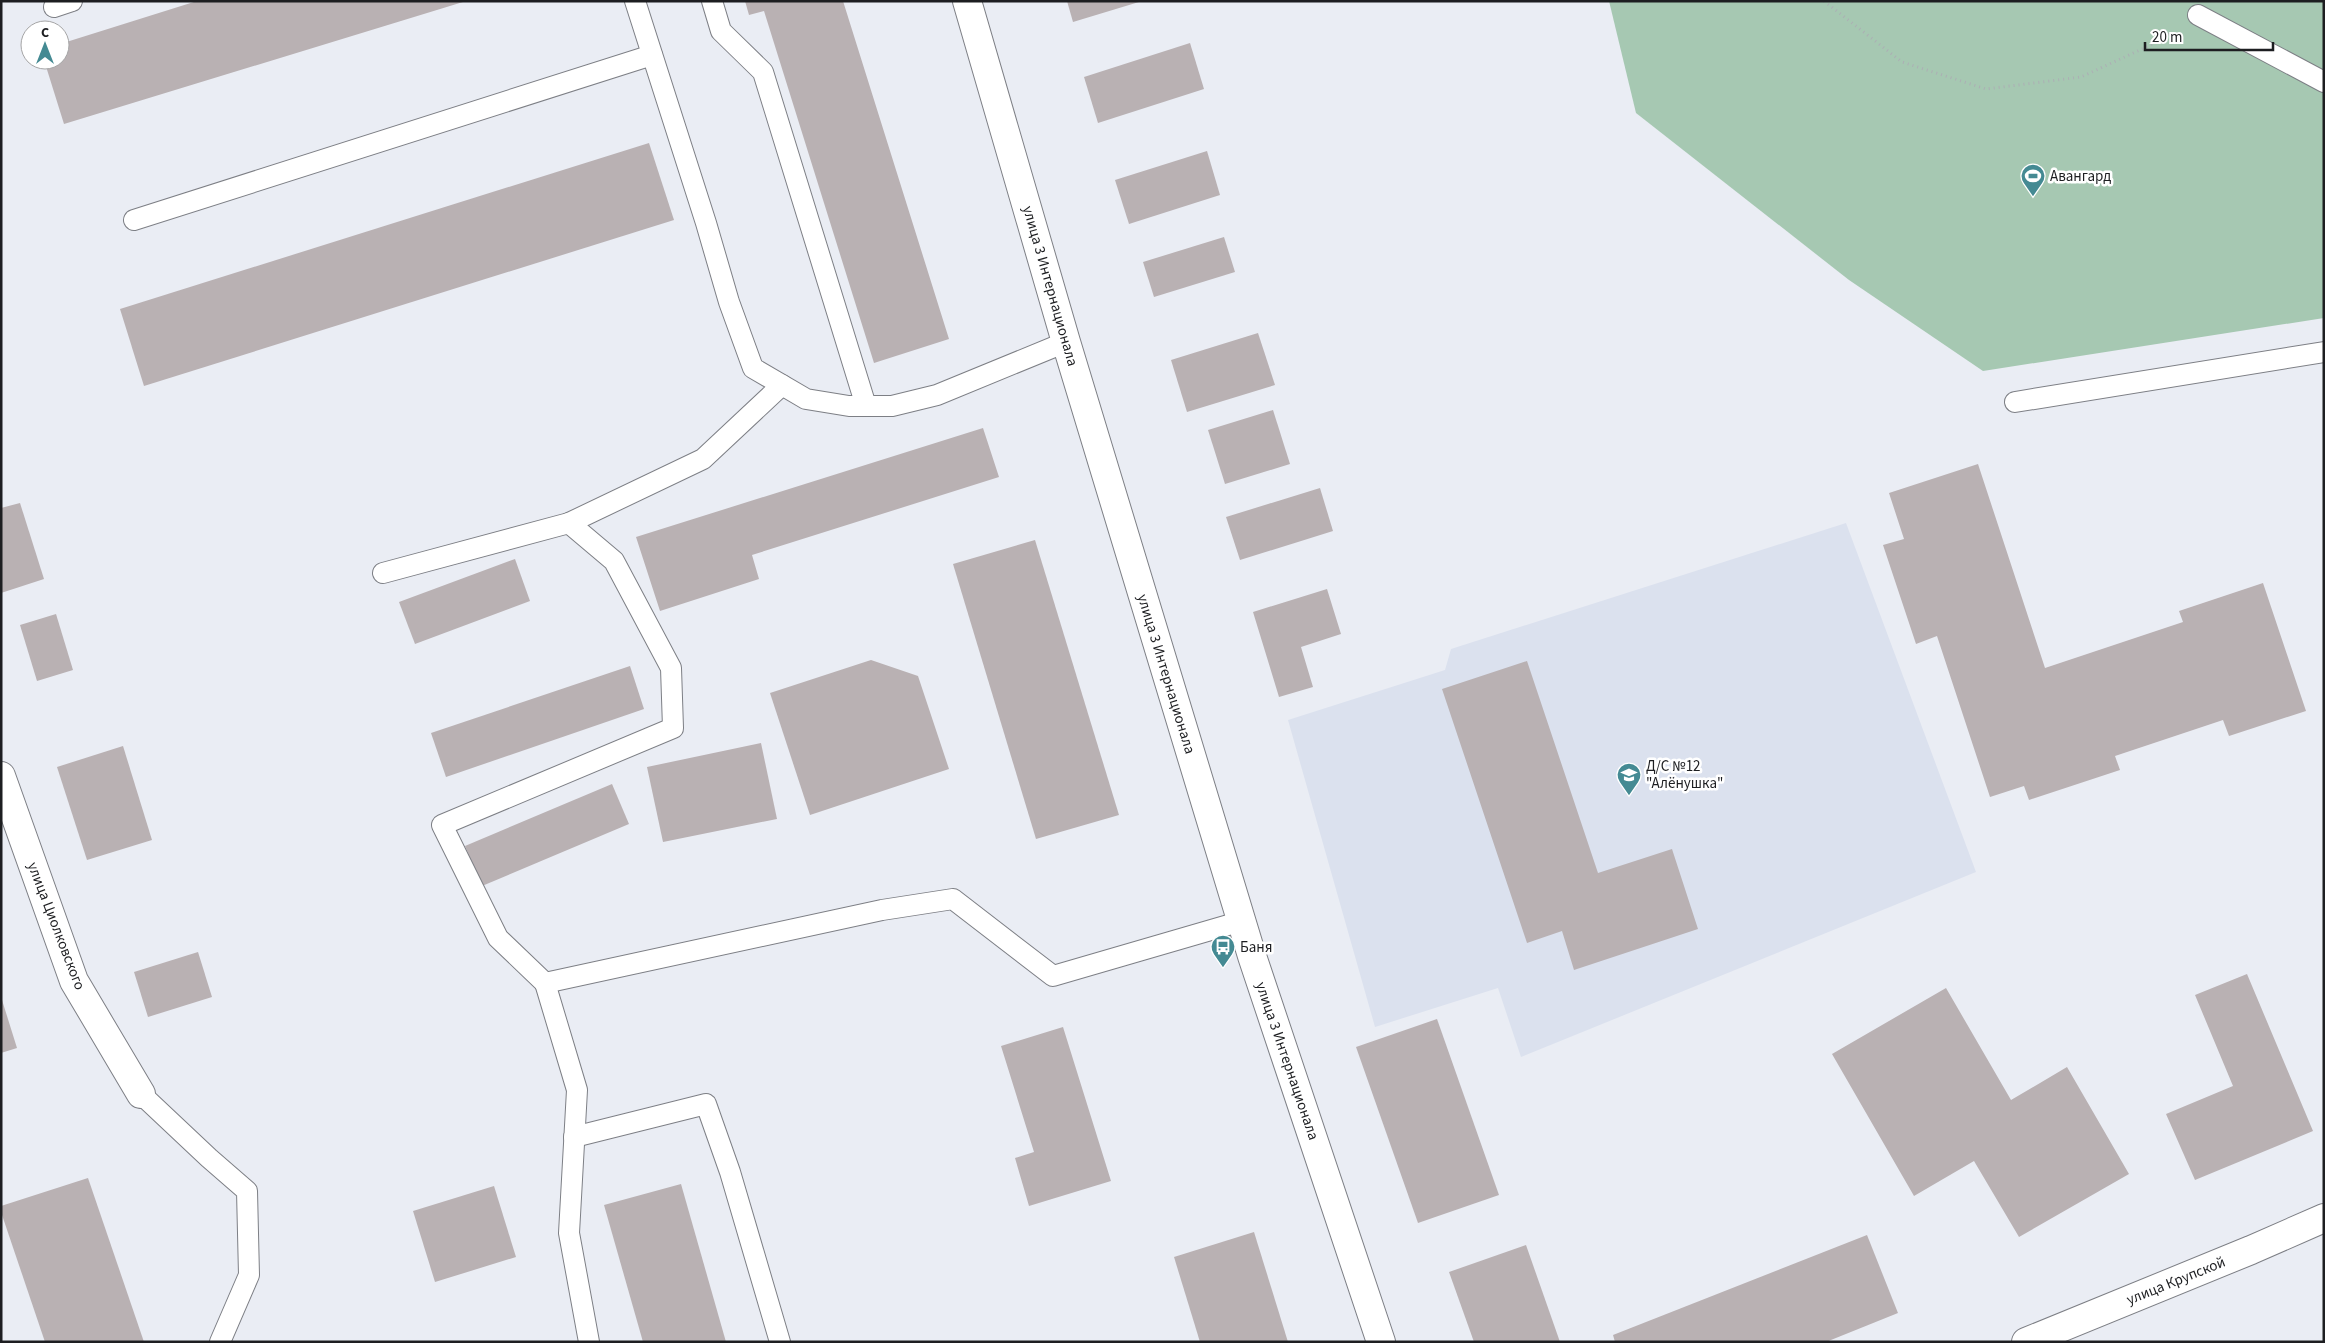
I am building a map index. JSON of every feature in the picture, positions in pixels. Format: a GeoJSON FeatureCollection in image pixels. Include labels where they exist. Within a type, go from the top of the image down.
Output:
{"type":"FeatureCollection","features":[{"type":"Feature","properties":{"kind":"street","name":"улица 3 Интернационала"},"geometry":{"type":"LineString","coordinates":[[967,1],[1066,342],[1252,956],[1381,1342]]}},
{"type":"Feature","properties":{"kind":"street","name":"улица Циолковского"},"geometry":{"type":"LineString","coordinates":[[1,776],[74,981],[141,1094]]}},
{"type":"Feature","properties":{"kind":"street","name":"улица Крупской"},"geometry":{"type":"LineString","coordinates":[[2026,1342],[2252,1250],[2324,1218]]}},
{"type":"Feature","properties":{"kind":"lane"},"geometry":{"type":"LineString","coordinates":[[635,1],[706,222],[729,302],[753,368],[806,399],[849,406],[892,406],[937,395],[1066,342]]}},
{"type":"Feature","properties":{"kind":"lane"},"geometry":{"type":"LineString","coordinates":[[712,1],[721,31],[763,72],[866,406]]}},
{"type":"Feature","properties":{"kind":"lane"},"geometry":{"type":"LineString","coordinates":[[2198,14],[2324,82]]}},
{"type":"Feature","properties":{"kind":"lane"},"geometry":{"type":"LineString","coordinates":[[134,220],[652,55]]}},
{"type":"Feature","properties":{"kind":"lane"},"geometry":{"type":"LineString","coordinates":[[2015,402],[2324,352]]}},
{"type":"Feature","properties":{"kind":"lane"},"geometry":{"type":"LineString","coordinates":[[384,573],[569,523],[703,459],[782,385]]}},
{"type":"Feature","properties":{"kind":"lane"},"geometry":{"type":"LineString","coordinates":[[569,523],[614,561],[671,668],[673,728],[442,825],[498,938],[545,983],[577,1090],[569,1233],[589,1342]]}},
{"type":"Feature","properties":{"kind":"lane"},"geometry":{"type":"LineString","coordinates":[[545,983],[882,910],[953,899],[1053,976],[1242,921]]}},
{"type":"Feature","properties":{"kind":"lane"},"geometry":{"type":"LineString","coordinates":[[141,1094],[247,1191],[249,1275],[220,1342]]}},
{"type":"Feature","properties":{"kind":"lane"},"geometry":{"type":"LineString","coordinates":[[574,1137],[706,1104],[730,1172],[780,1342]]}},
{"type":"Feature","properties":{"kind":"path"},"geometry":{"type":"LineString","coordinates":[[1824,1],[1902,62],[1986,89],[2081,77],[2153,44],[2198,14]]}},
{"type":"Feature","properties":{"kind":"shaded area","name":"Д/С №12 \"Алёнушка\""},"geometry":{"type":"Polygon","coordinates":[[[1846,523],[1976,872],[1521,1057],[1498,988],[1375,1027],[1288,720],[1445,670],[1451,649],[1846,523]]]}},
{"type":"Feature","properties":{"kind":"green space","name":"Авангард"},"geometry":{"type":"Polygon","coordinates":[[[1609,1],[2324,1],[2324,318],[1983,371],[1849,280],[1636,113],[1609,1]]]}},
{"type":"Feature","properties":{"kind":"building"},"geometry":{"type":"Polygon","coordinates":[[[197,1],[463,1],[64,124],[47,70],[70,70],[70,41],[197,1]]]}},
{"type":"Feature","properties":{"kind":"building"},"geometry":{"type":"Polygon","coordinates":[[[745,1],[843,1],[949,339],[874,363],[764,11],[749,15],[745,1]]]}},
{"type":"Feature","properties":{"kind":"building"},"geometry":{"type":"Polygon","coordinates":[[[1067,1],[1139,1],[1139,2],[1073,22],[1067,1]]]}},
{"type":"Feature","properties":{"kind":"building"},"geometry":{"type":"Polygon","coordinates":[[[1190,43],[1204,89],[1098,123],[1084,77],[1190,43]]]}},
{"type":"Feature","properties":{"kind":"building"},"geometry":{"type":"Polygon","coordinates":[[[649,143],[674,220],[144,386],[120,309],[649,143]]]}},
{"type":"Feature","properties":{"kind":"building"},"geometry":{"type":"Polygon","coordinates":[[[1207,151],[1220,195],[1129,224],[1115,180],[1207,151]]]}},
{"type":"Feature","properties":{"kind":"building"},"geometry":{"type":"Polygon","coordinates":[[[1224,237],[1235,272],[1154,297],[1143,262],[1224,237]]]}},
{"type":"Feature","properties":{"kind":"building"},"geometry":{"type":"Polygon","coordinates":[[[1258,333],[1275,385],[1187,412],[1171,360],[1258,333]]]}},
{"type":"Feature","properties":{"kind":"building"},"geometry":{"type":"Polygon","coordinates":[[[1273,410],[1290,464],[1225,484],[1208,430],[1273,410]]]}},
{"type":"Feature","properties":{"kind":"building"},"geometry":{"type":"Polygon","coordinates":[[[983,428],[999,477],[752,555],[759,579],[660,611],[636,537],[983,428]]]}},
{"type":"Feature","properties":{"kind":"building"},"geometry":{"type":"Polygon","coordinates":[[[1978,464],[2045,668],[2183,622],[2179,611],[2263,583],[2306,711],[2229,736],[2223,720],[2115,756],[2120,770],[2029,800],[2024,786],[1990,797],[1937,636],[1916,644],[1883,545],[1904,539],[1889,493],[1978,464]]]}},
{"type":"Feature","properties":{"kind":"building"},"geometry":{"type":"Polygon","coordinates":[[[1320,488],[1333,531],[1240,560],[1226,517],[1320,488]]]}},
{"type":"Feature","properties":{"kind":"building"},"geometry":{"type":"Polygon","coordinates":[[[20,503],[44,579],[1,593],[1,508],[20,503]]]}},
{"type":"Feature","properties":{"kind":"building"},"geometry":{"type":"Polygon","coordinates":[[[1035,540],[1119,815],[1036,839],[953,564],[1035,540]]]}},
{"type":"Feature","properties":{"kind":"building"},"geometry":{"type":"Polygon","coordinates":[[[515,559],[530,601],[415,644],[399,602],[515,559]]]}},
{"type":"Feature","properties":{"kind":"building"},"geometry":{"type":"Polygon","coordinates":[[[1327,589],[1341,634],[1301,647],[1313,687],[1279,697],[1253,612],[1327,589]]]}},
{"type":"Feature","properties":{"kind":"building"},"geometry":{"type":"Polygon","coordinates":[[[56,614],[73,670],[37,681],[20,625],[56,614]]]}},
{"type":"Feature","properties":{"kind":"building"},"geometry":{"type":"Polygon","coordinates":[[[871,660],[918,676],[949,769],[810,815],[770,693],[871,660]]]}},
{"type":"Feature","properties":{"kind":"building"},"geometry":{"type":"Polygon","coordinates":[[[1527,661],[1598,873],[1672,849],[1698,929],[1574,970],[1562,931],[1527,943],[1442,689],[1527,661]]]}},
{"type":"Feature","properties":{"kind":"building"},"geometry":{"type":"Polygon","coordinates":[[[630,666],[644,709],[446,777],[431,733],[630,666]]]}},
{"type":"Feature","properties":{"kind":"building"},"geometry":{"type":"Polygon","coordinates":[[[761,743],[777,819],[663,842],[647,767],[761,743]]]}},
{"type":"Feature","properties":{"kind":"building"},"geometry":{"type":"Polygon","coordinates":[[[123,746],[152,840],[87,860],[57,767],[123,746]]]}},
{"type":"Feature","properties":{"kind":"building"},"geometry":{"type":"Polygon","coordinates":[[[612,784],[629,824],[482,886],[465,846],[612,784]]]}},
{"type":"Feature","properties":{"kind":"building"},"geometry":{"type":"Polygon","coordinates":[[[198,952],[212,997],[148,1017],[134,972],[198,952]]]}},
{"type":"Feature","properties":{"kind":"building"},"geometry":{"type":"Polygon","coordinates":[[[2247,974],[2313,1131],[2195,1180],[2166,1114],[2233,1086],[2195,995],[2247,974]]]}},
{"type":"Feature","properties":{"kind":"building"},"geometry":{"type":"Polygon","coordinates":[[[1946,988],[2011,1100],[2067,1067],[2129,1174],[2019,1237],[1974,1161],[1914,1196],[1832,1054],[1946,988]]]}},
{"type":"Feature","properties":{"kind":"building"},"geometry":{"type":"Polygon","coordinates":[[[1,1001],[17,1048],[1,1053],[1,1001]]]}},
{"type":"Feature","properties":{"kind":"building"},"geometry":{"type":"Polygon","coordinates":[[[1437,1019],[1499,1195],[1418,1223],[1356,1047],[1437,1019]]]}},
{"type":"Feature","properties":{"kind":"building"},"geometry":{"type":"Polygon","coordinates":[[[1063,1027],[1111,1181],[1029,1206],[1015,1158],[1034,1152],[1001,1046],[1063,1027]]]}},
{"type":"Feature","properties":{"kind":"building"},"geometry":{"type":"Polygon","coordinates":[[[88,1178],[144,1342],[45,1342],[1,1212],[1,1206],[88,1178]]]}},
{"type":"Feature","properties":{"kind":"building"},"geometry":{"type":"Polygon","coordinates":[[[681,1184],[726,1342],[643,1342],[604,1205],[681,1184]]]}},
{"type":"Feature","properties":{"kind":"building"},"geometry":{"type":"Polygon","coordinates":[[[494,1186],[516,1257],[435,1282],[413,1211],[494,1186]]]}},
{"type":"Feature","properties":{"kind":"building"},"geometry":{"type":"Polygon","coordinates":[[[1254,1232],[1288,1342],[1200,1342],[1174,1257],[1254,1232]]]}},
{"type":"Feature","properties":{"kind":"building"},"geometry":{"type":"Polygon","coordinates":[[[1867,1235],[1898,1313],[1826,1342],[1615,1342],[1613,1335],[1867,1235]]]}},
{"type":"Feature","properties":{"kind":"building"},"geometry":{"type":"Polygon","coordinates":[[[1526,1245],[1560,1342],[1474,1342],[1449,1272],[1526,1245]]]}},
{"type":"Feature","properties":{"kind":"place","name":"Авангард"},"geometry":{"type":"Point","coordinates":[2033,197]}},
{"type":"Feature","properties":{"kind":"place","name":"Д/С №12 \"Алёнушка\""},"geometry":{"type":"Point","coordinates":[1629,796]}},
{"type":"Feature","properties":{"kind":"place","name":"Баня"},"geometry":{"type":"Point","coordinates":[1223,968]}}]}
